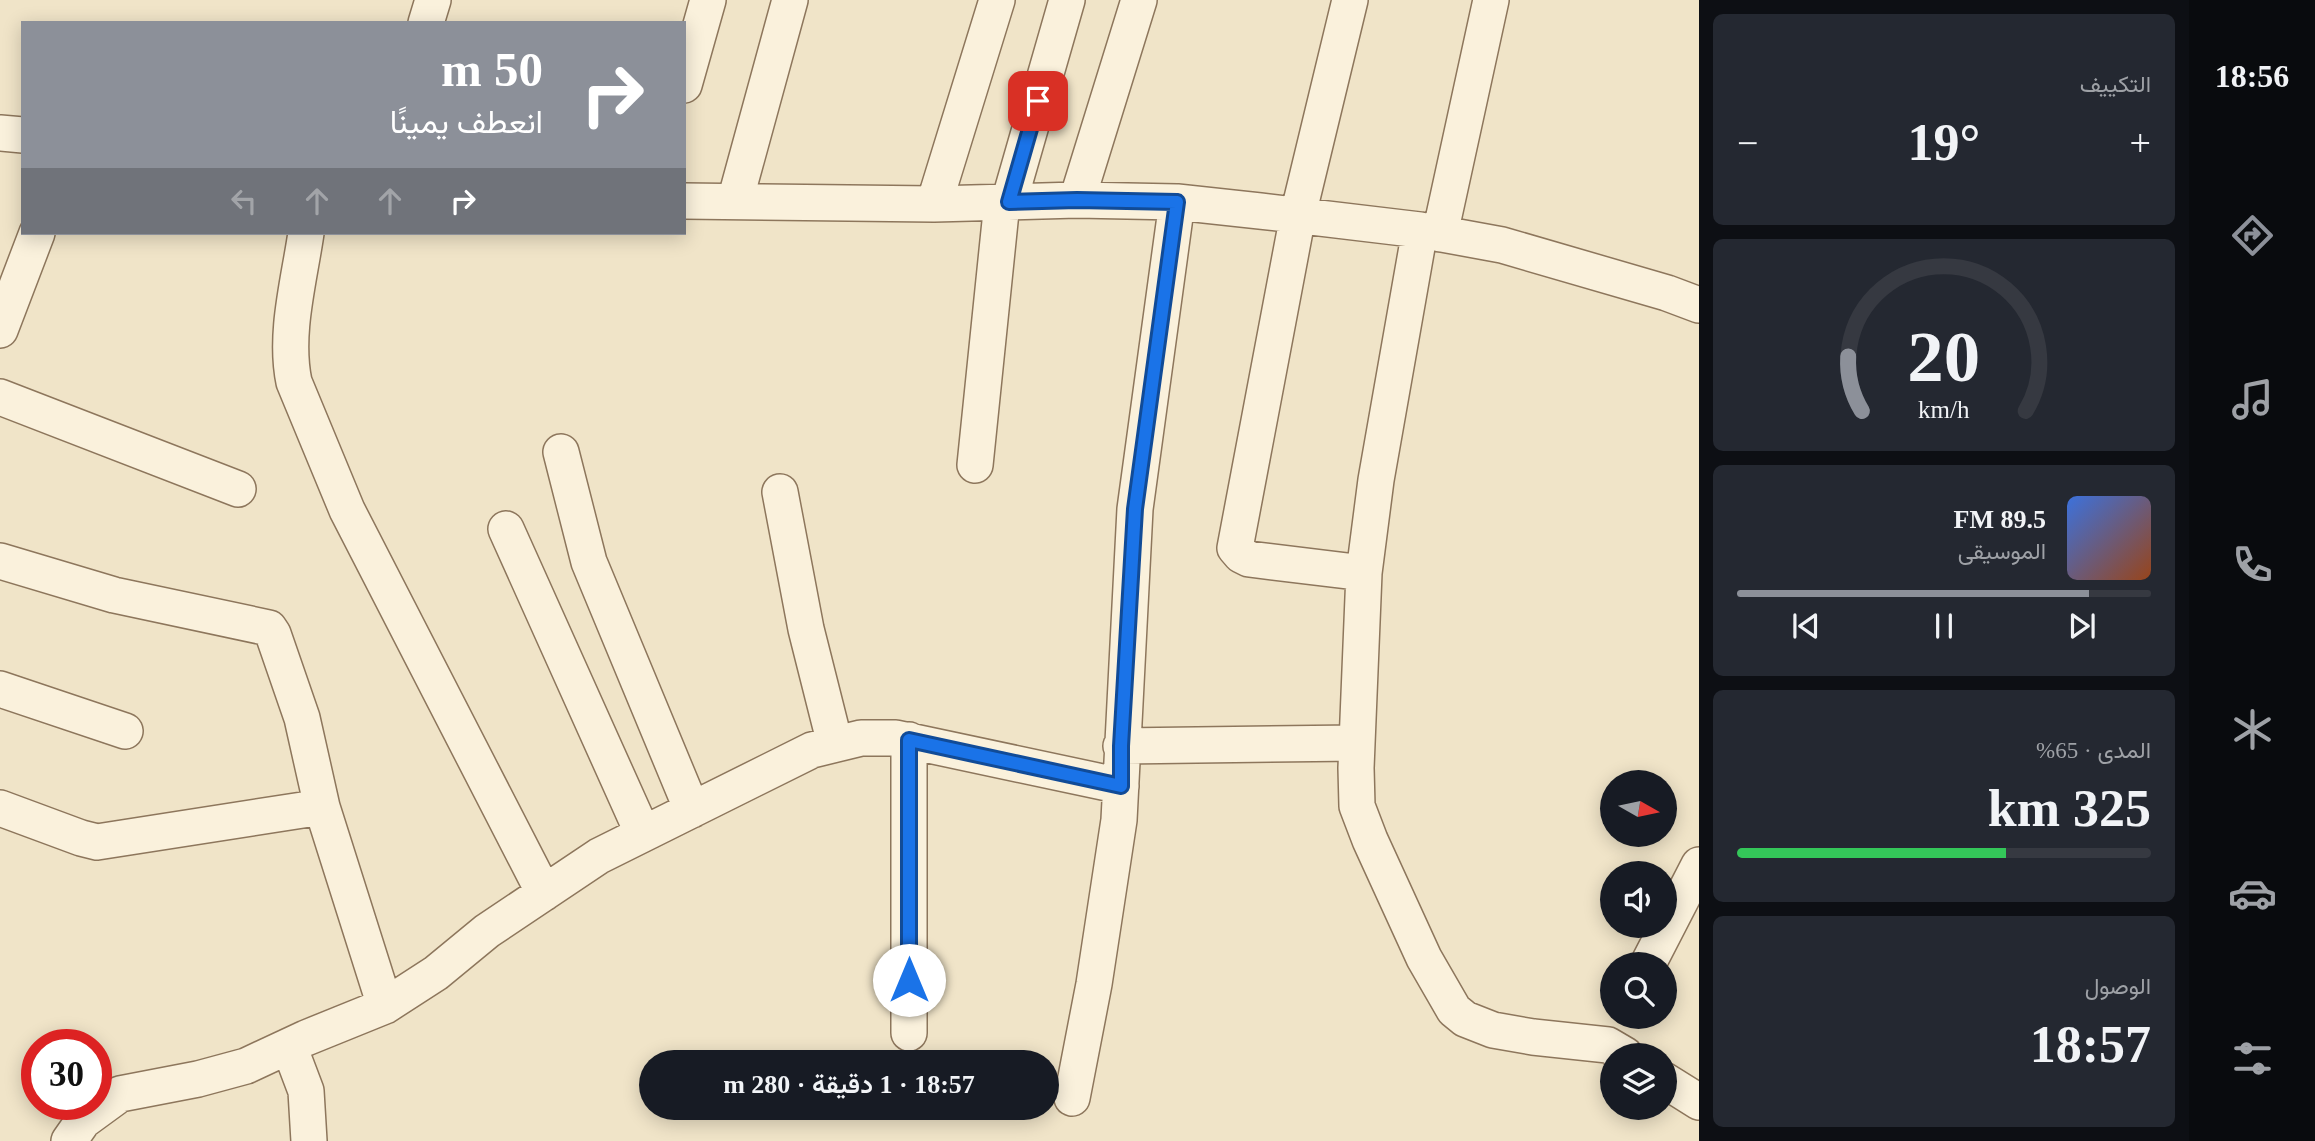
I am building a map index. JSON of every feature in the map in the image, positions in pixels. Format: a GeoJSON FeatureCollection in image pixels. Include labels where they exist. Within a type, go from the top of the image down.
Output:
{"type":"FeatureCollection","features":[{"type":"Feature","properties":{"kind":"street"},"geometry":{"type":"LineString","coordinates":[[427,21],[433,0]]}},
{"type":"Feature","properties":{"kind":"street"},"geometry":{"type":"LineString","coordinates":[[686,78],[708,0]]}},
{"type":"Feature","properties":{"kind":"street"},"geometry":{"type":"LineString","coordinates":[[735,201],[790,0]]}},
{"type":"Feature","properties":{"kind":"street"},"geometry":{"type":"LineString","coordinates":[[934,204],[997,0]]}},
{"type":"Feature","properties":{"kind":"street"},"geometry":{"type":"LineString","coordinates":[[975,465],[1006,202],[1067,0]]}},
{"type":"Feature","properties":{"kind":"street"},"geometry":{"type":"LineString","coordinates":[[1077,200],[1139,0]]}},
{"type":"Feature","properties":{"kind":"street"},"geometry":{"type":"LineString","coordinates":[[1350,0],[1298,215],[1235,548],[1241,555],[1249,558],[1364,572]]}},
{"type":"Feature","properties":{"kind":"street"},"geometry":{"type":"LineString","coordinates":[[1492,0],[1430,232],[1376,481],[1364,572],[1357,806],[1424,958],[1454,1010],[1465,1019],[1493,1030],[1533,1037],[1618,1039]]}},
{"type":"Feature","properties":{"kind":"street"},"geometry":{"type":"LineString","coordinates":[[0,133],[21,135]]}},
{"type":"Feature","properties":{"kind":"street"},"geometry":{"type":"LineString","coordinates":[[686,201],[934,204],[1077,200],[1177,202],[1430,232],[1502,245],[1699,304]]}},
{"type":"Feature","properties":{"kind":"street"},"geometry":{"type":"LineString","coordinates":[[1072,1098],[1094,984],[1119,820],[1135,509],[1177,202]]}},
{"type":"Feature","properties":{"kind":"street"},"geometry":{"type":"LineString","coordinates":[[4,309],[36,235]]}},
{"type":"Feature","properties":{"kind":"street"},"geometry":{"type":"LineString","coordinates":[[306,235],[290,344],[294,382],[347,510],[544,893]]}},
{"type":"Feature","properties":{"kind":"street"},"geometry":{"type":"LineString","coordinates":[[0,397],[238,489]]}},
{"type":"Feature","properties":{"kind":"street"},"geometry":{"type":"LineString","coordinates":[[561,452],[589,562],[692,810]]}},
{"type":"Feature","properties":{"kind":"street"},"geometry":{"type":"LineString","coordinates":[[780,492],[807,629],[835,744]]}},
{"type":"Feature","properties":{"kind":"street"},"geometry":{"type":"LineString","coordinates":[[506,529],[643,834]]}},
{"type":"Feature","properties":{"kind":"street"},"geometry":{"type":"LineString","coordinates":[[0,561],[114,595],[269,628],[302,718],[322,807],[385,1006]]}},
{"type":"Feature","properties":{"kind":"street"},"geometry":{"type":"LineString","coordinates":[[0,689],[125,731]]}},
{"type":"Feature","properties":{"kind":"street"},"geometry":{"type":"LineString","coordinates":[[69,1141],[83,1121],[120,1094],[198,1079],[246,1066],[385,1006],[436,973],[487,931],[599,856],[812,750],[861,738],[909,740],[1121,786]]}},
{"type":"Feature","properties":{"kind":"street"},"geometry":{"type":"LineString","coordinates":[[909,740],[909,1033]]}},
{"type":"Feature","properties":{"kind":"street"},"geometry":{"type":"LineString","coordinates":[[1121,746],[1357,743]]}},
{"type":"Feature","properties":{"kind":"street"},"geometry":{"type":"LineString","coordinates":[[0,808],[97,842],[322,807]]}},
{"type":"Feature","properties":{"kind":"street"},"geometry":{"type":"LineString","coordinates":[[1654,952],[1699,864]]}},
{"type":"Feature","properties":{"kind":"street"},"geometry":{"type":"LineString","coordinates":[[289,1046],[306,1091],[309,1141]]}},
{"type":"Feature","properties":{"kind":"street"},"geometry":{"type":"LineString","coordinates":[[1677,1088],[1699,1102]]}},
{"type":"Feature","properties":{"kind":"route"},"geometry":{"type":"LineString","coordinates":[[909,980],[909,740],[1121,786],[1135,509],[1177,202],[1009,202],[1038,101]]}}]}
